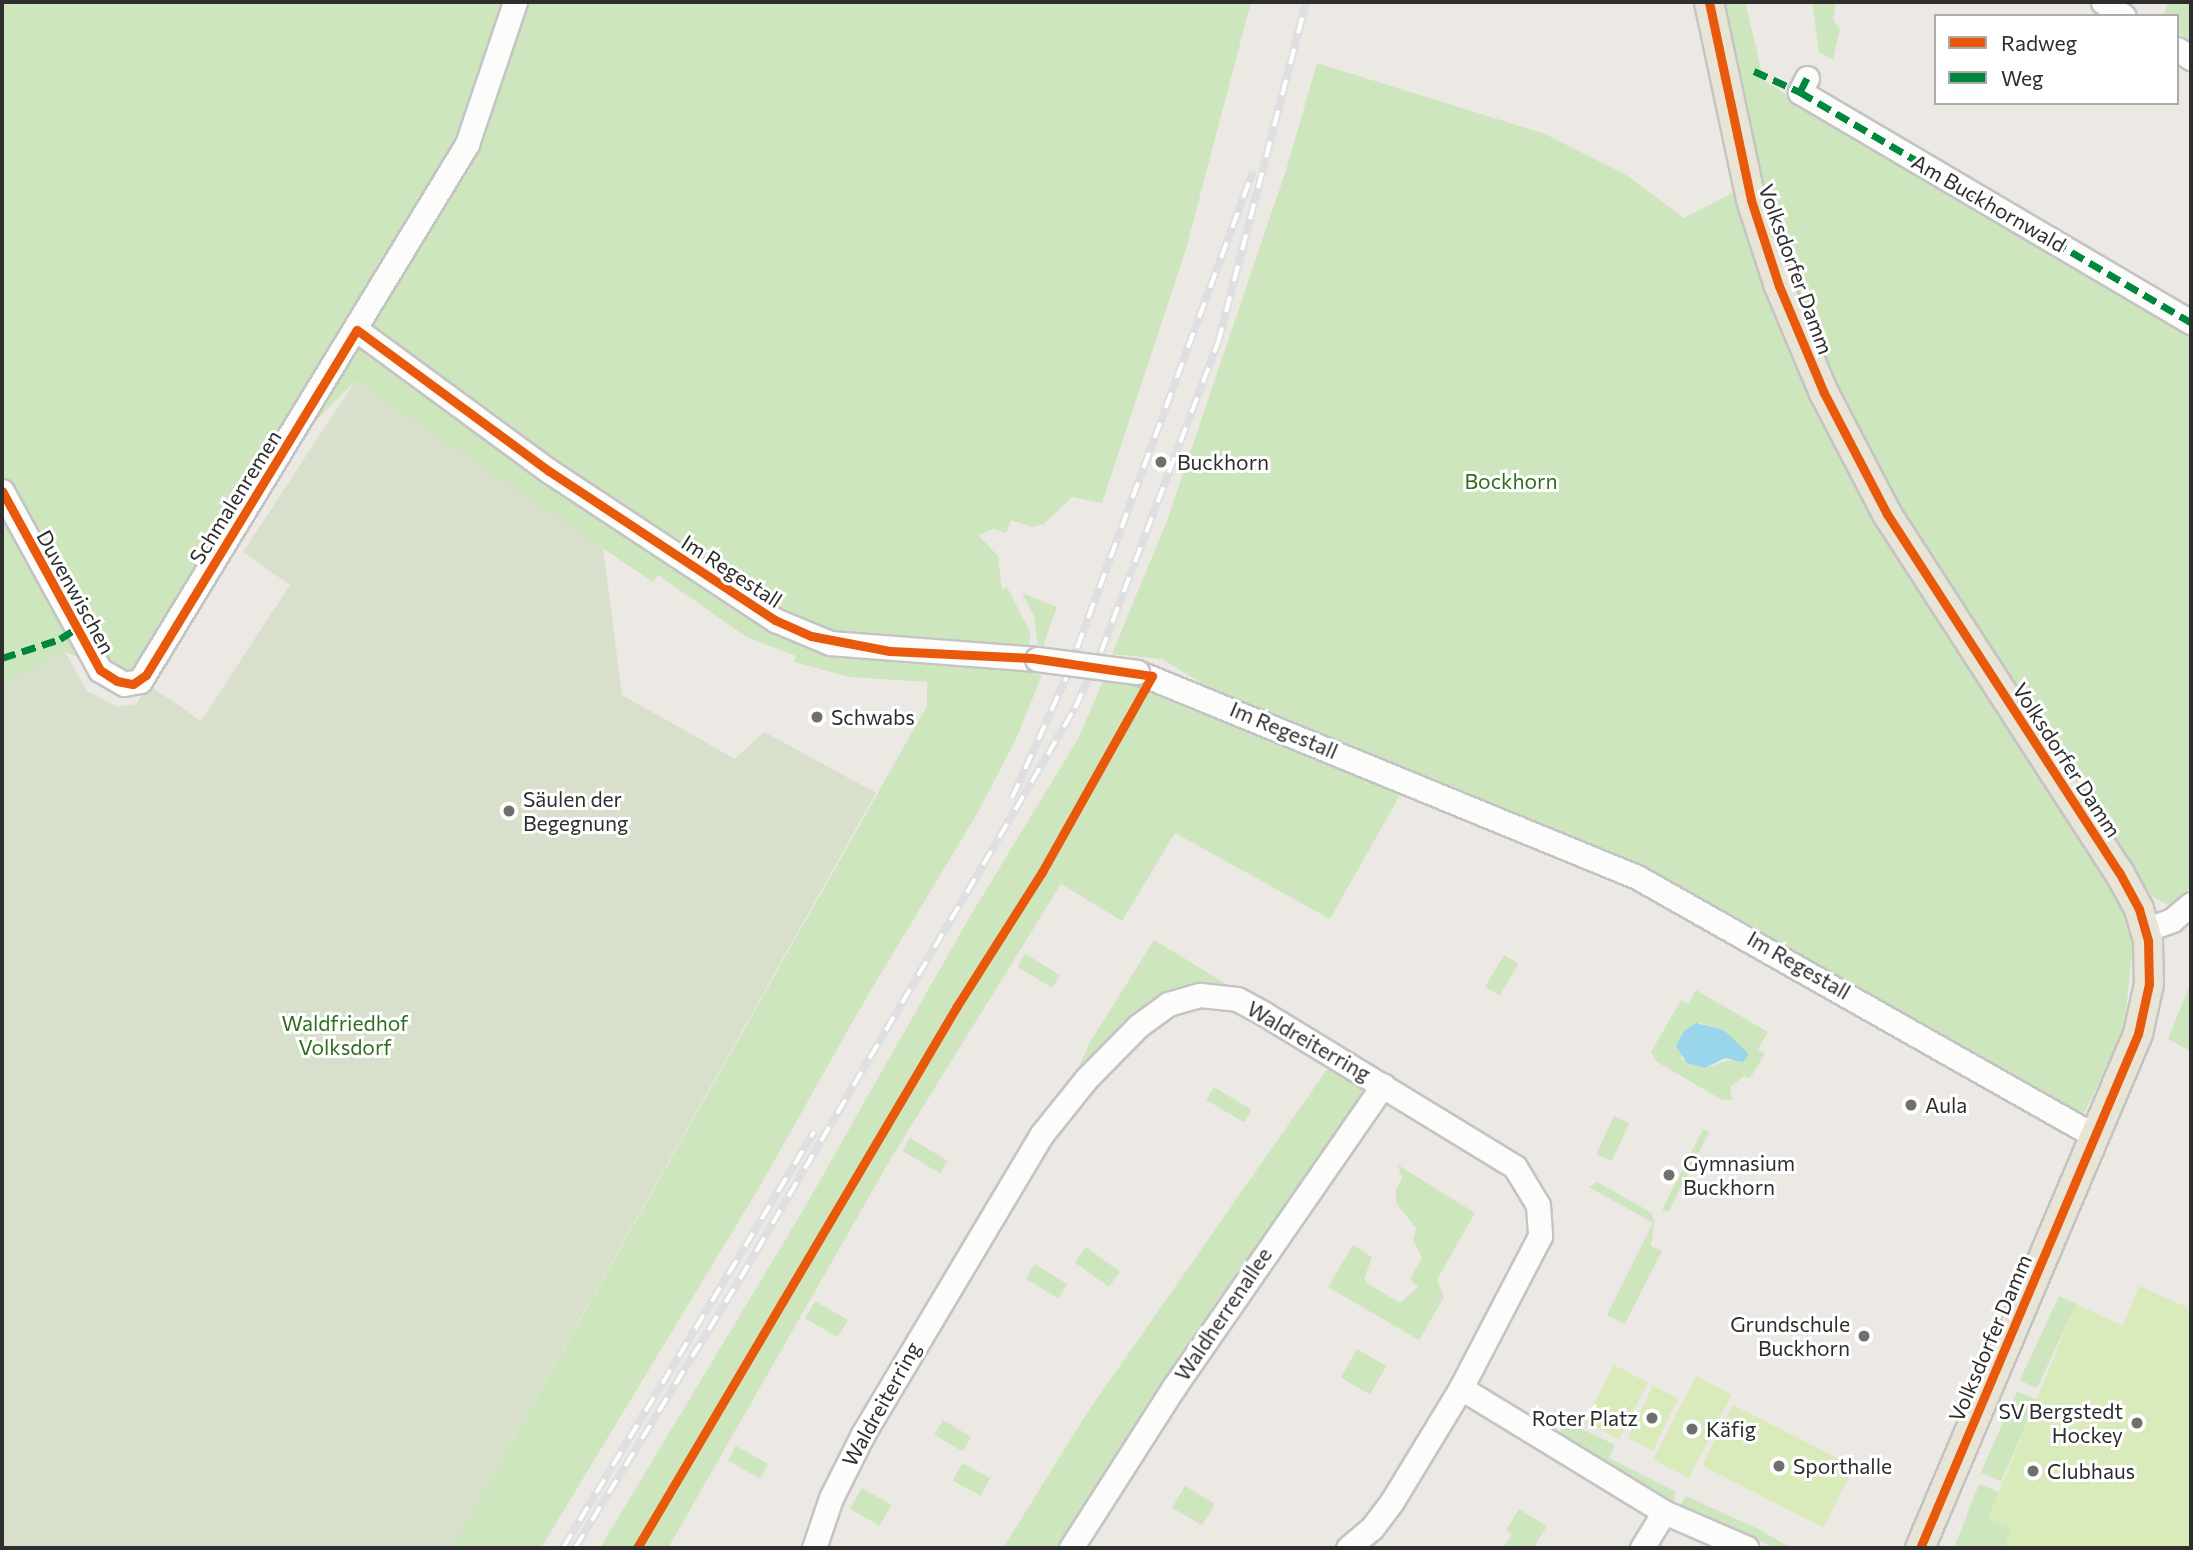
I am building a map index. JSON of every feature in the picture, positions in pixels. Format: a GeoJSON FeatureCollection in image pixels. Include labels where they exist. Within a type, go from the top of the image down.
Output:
{"type":"FeatureCollection","features":[{"type":"Feature","properties":{"kind":"main road","name":"Volksdorfer Damm"},"geometry":{"type":"LineString","coordinates":[[1709,2],[1751,200],[1779,286],[1824,393],[1887,514],[2119,872],[2145,930],[2150,966],[2146,1003],[2095,1136],[1920,1548]]}},
{"type":"Feature","properties":{"kind":"street","name":"Schmalenremen"},"geometry":{"type":"LineString","coordinates":[[140,681],[357,330],[467,144],[515,2]]}},
{"type":"Feature","properties":{"kind":"street"},"geometry":{"type":"LineString","coordinates":[[2103,2],[2121,14]]}},
{"type":"Feature","properties":{"kind":"street","name":"Am Buckhornwald"},"geometry":{"type":"LineString","coordinates":[[1807,78],[1800,92],[2191,322]]}},
{"type":"Feature","properties":{"kind":"street","name":"Im Regestall"},"geometry":{"type":"LineString","coordinates":[[357,330],[550,471],[775,620],[831,643],[1037,659],[1137,672],[1637,877],[2095,1136]]}},
{"type":"Feature","properties":{"kind":"street","name":"Duvenwischen"},"geometry":{"type":"LineString","coordinates":[[2,491],[100,670],[124,684],[140,681]]}},
{"type":"Feature","properties":{"kind":"street"},"geometry":{"type":"LineString","coordinates":[[2145,930],[2172,920],[2191,904]]}},
{"type":"Feature","properties":{"kind":"street","name":"Waldreiterring"},"geometry":{"type":"LineString","coordinates":[[814,1548],[831,1498],[863,1434],[1002,1194],[1042,1134],[1110,1052],[1160,1009],[1200,995],[1237,999],[1337,1055],[1515,1167],[1538,1205],[1540,1236],[1533,1254],[1461,1388],[1384,1512],[1348,1548]]}},
{"type":"Feature","properties":{"kind":"street","name":"Waldherrenallee"},"geometry":{"type":"LineString","coordinates":[[1071,1548],[1174,1387],[1383,1084]]}},
{"type":"Feature","properties":{"kind":"street"},"geometry":{"type":"LineString","coordinates":[[1461,1388],[1664,1512],[1747,1548]]}},
{"type":"Feature","properties":{"kind":"street"},"geometry":{"type":"LineString","coordinates":[[1642,1548],[1664,1512]]}},
{"type":"Feature","properties":{"kind":"green space"},"geometry":{"type":"Polygon","coordinates":[[[2,2],[1251,2],[1186,249],[1102,503],[1072,497],[1044,524],[1032,527],[1011,520],[1006,533],[994,529],[978,535],[998,556],[1002,590],[1007,587],[1030,632],[1028,672],[1042,675],[1016,739],[978,812],[865,1000],[760,1186],[541,1548],[451,1548],[927,706],[927,682],[850,677],[794,662],[796,656],[745,636],[658,575],[653,582],[355,381],[250,488],[131,676],[65,652],[2,686],[2,2]]]}},
{"type":"Feature","properties":{"kind":"green space"},"geometry":{"type":"Polygon","coordinates":[[[1718,2],[1745,2],[1764,81],[2191,330],[2191,887],[2171,906],[2154,898],[2143,886],[1991,660],[1868,462],[1767,225],[1718,2]]]}},
{"type":"Feature","properties":{"kind":"green space"},"geometry":{"type":"Polygon","coordinates":[[[1812,2],[1836,2],[1833,20],[1840,29],[1833,60],[1819,52],[1812,2]]]}},
{"type":"Feature","properties":{"kind":"green space"},"geometry":{"type":"Polygon","coordinates":[[[2168,2],[2191,2],[2191,41],[2179,33],[2179,14],[2164,14],[2168,2]]]}},
{"type":"Feature","properties":{"kind":"green space","name":"Bockhorn"},"geometry":{"type":"Polygon","coordinates":[[[1317,63],[1545,134],[1626,175],[1684,218],[1740,189],[1757,249],[2036,760],[2120,900],[2133,945],[2124,1029],[2085,1112],[2068,1114],[1828,972],[1224,697],[1162,659],[1112,654],[1168,518],[1287,167],[1317,63]]]}},
{"type":"Feature","properties":{"kind":"green space","name":"Waldfriedhof Volksdorf"},"geometry":{"type":"Polygon","coordinates":[[[355,381],[603,547],[622,695],[735,759],[764,732],[876,793],[451,1548],[2,1548],[2,686],[65,652],[87,691],[117,707],[136,704],[149,685],[201,721],[290,585],[243,552],[355,381]]]}},
{"type":"Feature","properties":{"kind":"green space"},"geometry":{"type":"Polygon","coordinates":[[[1022,593],[1057,607],[1043,646],[1038,645],[1034,616],[1022,593]]]}},
{"type":"Feature","properties":{"kind":"green space"},"geometry":{"type":"Polygon","coordinates":[[[1104,679],[1156,690],[1401,793],[1330,919],[1175,833],[1122,921],[1061,884],[890,1160],[668,1548],[600,1548],[802,1212],[969,918],[1078,739],[1104,679]]]}},
{"type":"Feature","properties":{"kind":"green space"},"geometry":{"type":"Polygon","coordinates":[[[1154,940],[1233,988],[1185,999],[1086,1079],[1076,1073],[1090,1042],[1154,940]]]}},
{"type":"Feature","properties":{"kind":"green space"},"geometry":{"type":"Polygon","coordinates":[[[1025,954],[1060,975],[1052,988],[1017,967],[1025,954]]]}},
{"type":"Feature","properties":{"kind":"green space"},"geometry":{"type":"Polygon","coordinates":[[[1504,955],[1519,964],[1500,995],[1485,987],[1504,955]]]}},
{"type":"Feature","properties":{"kind":"green space"},"geometry":{"type":"Polygon","coordinates":[[[2191,982],[2191,1052],[2168,1039],[2191,982]]]}},
{"type":"Feature","properties":{"kind":"green space"},"geometry":{"type":"Polygon","coordinates":[[[1696,990],[1768,1032],[1758,1049],[1765,1054],[1750,1078],[1744,1076],[1730,1087],[1732,1100],[1722,1100],[1657,1062],[1651,1052],[1681,1000],[1688,1004],[1696,990]],[[1700,1023],[1691,1026],[1681,1059],[1705,1068],[1749,1054],[1724,1030],[1700,1023]]]}},
{"type":"Feature","properties":{"kind":"green space"},"geometry":{"type":"Polygon","coordinates":[[[1337,1055],[1375,1079],[1063,1548],[1003,1548],[1087,1413],[1337,1055]]]}},
{"type":"Feature","properties":{"kind":"green space"},"geometry":{"type":"Polygon","coordinates":[[[1214,1087],[1252,1110],[1244,1123],[1206,1100],[1214,1087]]]}},
{"type":"Feature","properties":{"kind":"green space"},"geometry":{"type":"Polygon","coordinates":[[[1614,1116],[1629,1123],[1612,1161],[1596,1154],[1614,1116]]]}},
{"type":"Feature","properties":{"kind":"green space"},"geometry":{"type":"Polygon","coordinates":[[[1703,1129],[1709,1132],[1668,1212],[1662,1209],[1703,1129]]]}},
{"type":"Feature","properties":{"kind":"green space"},"geometry":{"type":"Polygon","coordinates":[[[910,1138],[948,1161],[940,1174],[902,1151],[910,1138]]]}},
{"type":"Feature","properties":{"kind":"green space"},"geometry":{"type":"Polygon","coordinates":[[[1398,1165],[1475,1213],[1437,1280],[1444,1297],[1419,1340],[1328,1287],[1353,1245],[1372,1257],[1364,1279],[1368,1284],[1400,1303],[1418,1287],[1410,1279],[1422,1258],[1413,1240],[1416,1228],[1396,1203],[1396,1189],[1402,1179],[1398,1165]]]}},
{"type":"Feature","properties":{"kind":"green space"},"geometry":{"type":"Polygon","coordinates":[[[1597,1182],[1652,1213],[1654,1223],[1651,1246],[1662,1251],[1625,1324],[1607,1315],[1653,1223],[1589,1187],[1597,1182]]]}},
{"type":"Feature","properties":{"kind":"green space"},"geometry":{"type":"Polygon","coordinates":[[[1086,1247],[1120,1272],[1109,1287],[1075,1262],[1086,1247]]]}},
{"type":"Feature","properties":{"kind":"green space"},"geometry":{"type":"Polygon","coordinates":[[[1035,1264],[1067,1284],[1058,1299],[1026,1278],[1035,1264]]]}},
{"type":"Feature","properties":{"kind":"green space","name":"SV Bergstedt Hockey"},"geometry":{"type":"Polygon","coordinates":[[[2139,1286],[2191,1309],[2191,1548],[2004,1548],[2012,1528],[1988,1518],[2076,1304],[2123,1326],[2139,1286]]]}},
{"type":"Feature","properties":{"kind":"green space"},"geometry":{"type":"Polygon","coordinates":[[[2059,1296],[2076,1304],[2037,1388],[2020,1380],[2059,1296]]]}},
{"type":"Feature","properties":{"kind":"green space"},"geometry":{"type":"Polygon","coordinates":[[[815,1301],[848,1320],[838,1337],[805,1318],[815,1301]]]}},
{"type":"Feature","properties":{"kind":"green space"},"geometry":{"type":"Polygon","coordinates":[[[1357,1349],[1386,1366],[1370,1395],[1340,1378],[1357,1349]]]}},
{"type":"Feature","properties":{"kind":"green space"},"geometry":{"type":"Polygon","coordinates":[[[1614,1365],[1648,1382],[1619,1439],[1585,1422],[1614,1365]]]}},
{"type":"Feature","properties":{"kind":"green space","name":"Käfig"},"geometry":{"type":"Polygon","coordinates":[[[1696,1376],[1732,1394],[1689,1478],[1653,1460],[1696,1376]]]}},
{"type":"Feature","properties":{"kind":"green space","name":"Roter Platz"},"geometry":{"type":"Polygon","coordinates":[[[1653,1386],[1678,1398],[1653,1450],[1628,1438],[1653,1386]]]}},
{"type":"Feature","properties":{"kind":"green space"},"geometry":{"type":"Polygon","coordinates":[[[2017,1391],[2037,1400],[2001,1481],[1981,1472],[2017,1391]]]}},
{"type":"Feature","properties":{"kind":"green space","name":"Sporthalle"},"geometry":{"type":"Polygon","coordinates":[[[1733,1405],[1854,1467],[1823,1527],[1702,1466],[1733,1405]]]}},
{"type":"Feature","properties":{"kind":"green space"},"geometry":{"type":"Polygon","coordinates":[[[943,1420],[971,1437],[963,1452],[934,1435],[943,1420]]]}},
{"type":"Feature","properties":{"kind":"green space"},"geometry":{"type":"Polygon","coordinates":[[[1566,1421],[1615,1445],[1609,1458],[1676,1492],[1674,1501],[1564,1438],[1560,1432],[1566,1421]]]}},
{"type":"Feature","properties":{"kind":"green space"},"geometry":{"type":"Polygon","coordinates":[[[736,1446],[768,1464],[760,1479],[728,1461],[736,1446]]]}},
{"type":"Feature","properties":{"kind":"green space"},"geometry":{"type":"Polygon","coordinates":[[[962,1463],[990,1478],[981,1496],[953,1481],[962,1463]]]}},
{"type":"Feature","properties":{"kind":"green space"},"geometry":{"type":"Polygon","coordinates":[[[1979,1484],[1999,1492],[1988,1518],[2012,1528],[2004,1548],[1954,1548],[1979,1484]]]}},
{"type":"Feature","properties":{"kind":"green space"},"geometry":{"type":"Polygon","coordinates":[[[1185,1486],[1215,1504],[1202,1525],[1172,1507],[1185,1486]]]}},
{"type":"Feature","properties":{"kind":"green space"},"geometry":{"type":"Polygon","coordinates":[[[862,1488],[891,1505],[879,1526],[850,1509],[862,1488]]]}},
{"type":"Feature","properties":{"kind":"green space"},"geometry":{"type":"Polygon","coordinates":[[[1686,1496],[1760,1530],[1791,1548],[1776,1548],[1680,1506],[1686,1496]]]}},
{"type":"Feature","properties":{"kind":"green space"},"geometry":{"type":"Polygon","coordinates":[[[1519,1509],[1547,1526],[1534,1547],[1503,1548],[1512,1534],[1506,1530],[1519,1509]]]}},
{"type":"Feature","properties":{"kind":"water"},"geometry":{"type":"Polygon","coordinates":[[[1696,1023],[1724,1030],[1749,1054],[1743,1062],[1725,1058],[1705,1068],[1687,1063],[1676,1046],[1684,1031],[1696,1023]]]}},
{"type":"Feature","properties":{"kind":"railway"},"geometry":{"type":"LineString","coordinates":[[575,1548],[740,1279],[1075,708],[1101,652],[1218,343],[1306,2]]}},
{"type":"Feature","properties":{"kind":"railway"},"geometry":{"type":"LineString","coordinates":[[1012,798],[1066,678],[1253,171]]}},
{"type":"Feature","properties":{"kind":"railway"},"geometry":{"type":"LineString","coordinates":[[563,1548],[814,1132]]}},
{"type":"Feature","properties":{"kind":"marked path"},"geometry":{"type":"LineString","coordinates":[[1754,71],[1800,92]]}},
{"type":"Feature","properties":{"kind":"marked path"},"geometry":{"type":"LineString","coordinates":[[1807,78],[1800,92],[2191,322]]}},
{"type":"Feature","properties":{"kind":"marked path"},"geometry":{"type":"LineString","coordinates":[[2,658],[60,639],[74,630]]}},
{"type":"Feature","properties":{"kind":"cycle path"},"geometry":{"type":"LineString","coordinates":[[1709,2],[1751,200],[1779,286],[1824,393],[1887,514],[2119,872],[2139,909],[2148,941],[2149,984],[2138,1034],[1920,1548]]}},
{"type":"Feature","properties":{"kind":"cycle path"},"geometry":{"type":"LineString","coordinates":[[2,491],[100,670],[117,681],[133,684],[146,675],[357,330],[549,471],[775,620],[811,636],[890,651],[1032,658],[1152,676],[1042,872],[957,1006],[637,1548]]}},
{"type":"Feature","properties":{"kind":"place","name":"Buckhorn"},"geometry":{"type":"Point","coordinates":[1161,462]}},
{"type":"Feature","properties":{"kind":"place","name":"Schwabs"},"geometry":{"type":"Point","coordinates":[817,717]}},
{"type":"Feature","properties":{"kind":"place","name":"Säulen der Begegnung"},"geometry":{"type":"Point","coordinates":[509,811]}},
{"type":"Feature","properties":{"kind":"place","name":"Aula"},"geometry":{"type":"Point","coordinates":[1911,1105]}},
{"type":"Feature","properties":{"kind":"place","name":"Gymnasium Buckhorn"},"geometry":{"type":"Point","coordinates":[1669,1175]}},
{"type":"Feature","properties":{"kind":"place","name":"Grundschule Buckhorn"},"geometry":{"type":"Point","coordinates":[1864,1336]}},
{"type":"Feature","properties":{"kind":"place","name":"Roter Platz"},"geometry":{"type":"Point","coordinates":[1652,1418]}},
{"type":"Feature","properties":{"kind":"place","name":"SV Bergstedt Hockey"},"geometry":{"type":"Point","coordinates":[2137,1423]}},
{"type":"Feature","properties":{"kind":"place","name":"Käfig"},"geometry":{"type":"Point","coordinates":[1692,1429]}},
{"type":"Feature","properties":{"kind":"place","name":"Sporthalle"},"geometry":{"type":"Point","coordinates":[1779,1466]}},
{"type":"Feature","properties":{"kind":"place","name":"Clubhaus"},"geometry":{"type":"Point","coordinates":[2033,1471]}}]}
